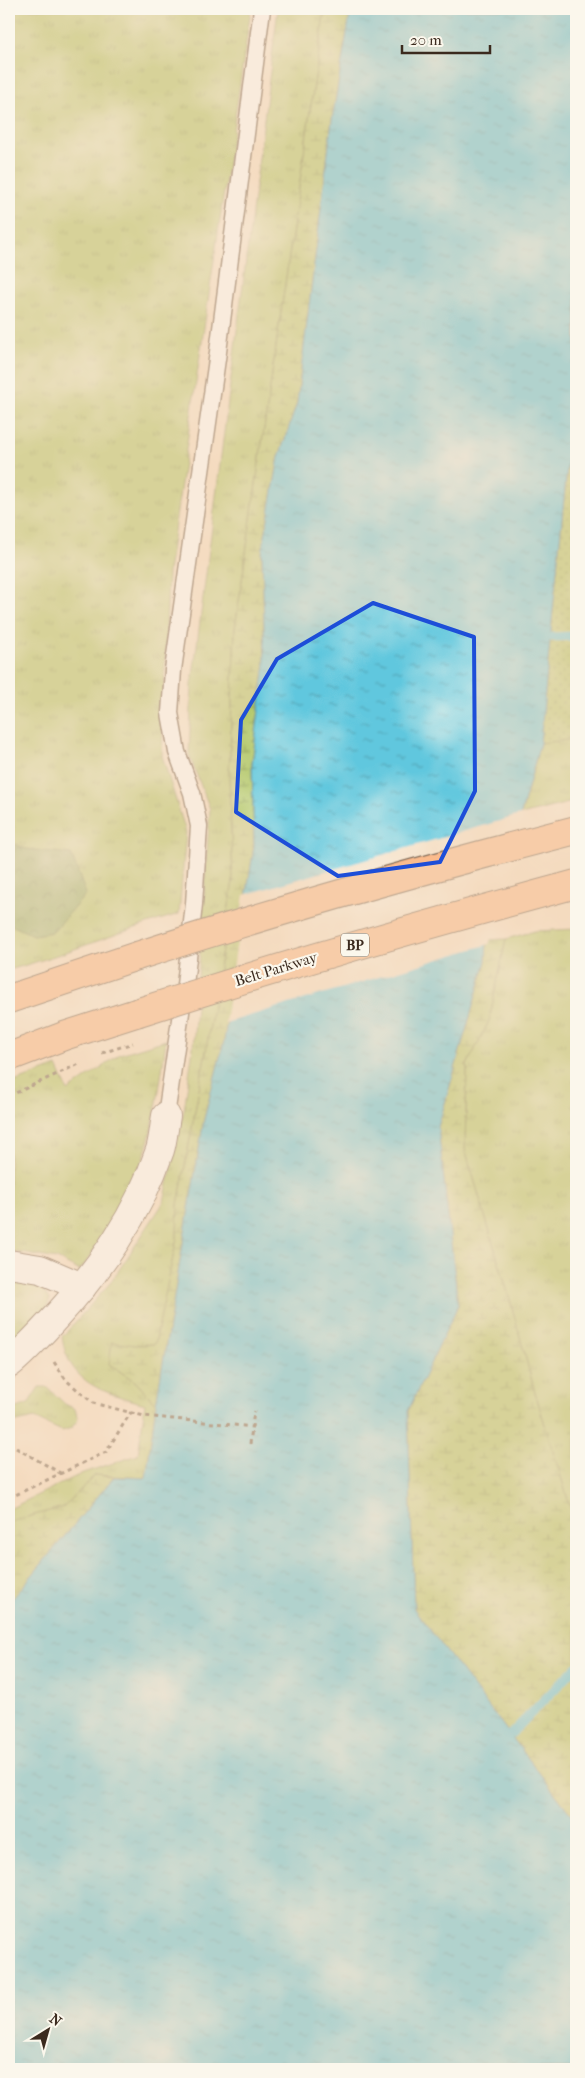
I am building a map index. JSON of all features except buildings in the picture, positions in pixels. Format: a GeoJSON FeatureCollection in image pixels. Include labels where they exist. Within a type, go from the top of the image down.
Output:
{"type":"FeatureCollection","features":[{"type":"Feature","properties":{"kind":"highway"},"geometry":{"type":"LineString","coordinates":[[9,999],[237,923],[416,871],[576,830]]}},
{"type":"Feature","properties":{"kind":"highway","name":"Belt Parkway"},"geometry":{"type":"LineString","coordinates":[[9,1057],[238,980],[424,925],[576,884]]}},
{"type":"Feature","properties":{"kind":"street"},"geometry":{"type":"LineString","coordinates":[[9,1364],[37,1337],[104,1261],[132,1217],[160,1149],[166,1116]]}},
{"type":"Feature","properties":{"kind":"street"},"geometry":{"type":"LineString","coordinates":[[9,1264],[40,1268],[82,1287]]}},
{"type":"Feature","properties":{"kind":"lane"},"geometry":{"type":"LineString","coordinates":[[166,1116],[190,949],[198,826],[192,793],[176,752],[170,713],[173,670],[218,352],[262,9]]}},
{"type":"Feature","properties":{"kind":"path"},"geometry":{"type":"LineString","coordinates":[[93,1057],[102,1053]]}},
{"type":"Feature","properties":{"kind":"path"},"geometry":{"type":"LineString","coordinates":[[9,1096],[85,1061]]}},
{"type":"Feature","properties":{"kind":"path"},"geometry":{"type":"LineString","coordinates":[[37,1337],[66,1380],[93,1403],[144,1416],[253,1427]]}},
{"type":"Feature","properties":{"kind":"path"},"geometry":{"type":"LineString","coordinates":[[250,1444],[254,1411]]}},
{"type":"Feature","properties":{"kind":"path"},"geometry":{"type":"LineString","coordinates":[[9,1498],[106,1452],[131,1412]]}},
{"type":"Feature","properties":{"kind":"path"},"geometry":{"type":"LineString","coordinates":[[9,1444],[62,1474]]}},
{"type":"Feature","properties":{"kind":"highlighted area"},"geometry":{"type":"Polygon","coordinates":[[[373,603],[474,637],[475,791],[440,862],[338,876],[236,812],[241,720],[277,659],[373,603]]]}},
{"type":"Feature","properties":{"kind":"green space"},"geometry":{"type":"Polygon","coordinates":[[[9,9],[251,9],[168,572],[162,756],[186,832],[179,914],[9,970],[9,9]]]}},
{"type":"Feature","properties":{"kind":"green space"},"geometry":{"type":"Polygon","coordinates":[[[278,9],[325,9],[235,629],[229,774],[233,881],[206,1051],[178,1205],[177,1238],[155,1344],[135,1345],[109,1364],[136,1382],[156,1404],[146,1478],[95,1475],[64,1507],[9,1522],[9,1509],[83,1473],[138,1455],[145,1404],[103,1390],[81,1376],[72,1366],[62,1337],[111,1282],[164,1202],[184,1110],[193,1048],[210,809],[189,755],[192,684],[278,9]]]}},
{"type":"Feature","properties":{"kind":"green space"},"geometry":{"type":"Polygon","coordinates":[[[325,9],[351,9],[332,120],[297,403],[279,457],[262,553],[265,663],[252,764],[254,846],[224,1041],[204,1119],[156,1404],[136,1382],[109,1364],[112,1342],[135,1345],[155,1344],[177,1238],[178,1205],[206,1051],[233,881],[229,774],[235,629],[325,9]]]}},
{"type":"Feature","properties":{"kind":"green space"},"geometry":{"type":"Polygon","coordinates":[[[576,375],[576,739],[540,743],[576,375]]]}},
{"type":"Feature","properties":{"kind":"green space"},"geometry":{"type":"Polygon","coordinates":[[[576,681],[576,801],[521,815],[540,743],[546,688],[576,681]]]}},
{"type":"Feature","properties":{"kind":"green space"},"geometry":{"type":"Polygon","coordinates":[[[9,842],[26,849],[71,854],[86,894],[53,932],[33,935],[9,924],[9,842]]]}},
{"type":"Feature","properties":{"kind":"green space"},"geometry":{"type":"Polygon","coordinates":[[[576,929],[576,1526],[534,1389],[510,1300],[465,1149],[467,1065],[489,1020],[506,939],[535,931],[576,929]]]}},
{"type":"Feature","properties":{"kind":"green space"},"geometry":{"type":"Polygon","coordinates":[[[506,939],[489,1021],[467,1065],[465,1149],[510,1300],[534,1389],[576,1526],[576,1821],[414,1609],[408,1411],[458,1305],[438,1127],[486,961],[487,940],[506,939]]]}},
{"type":"Feature","properties":{"kind":"green space"},"geometry":{"type":"Polygon","coordinates":[[[166,1040],[153,1124],[134,1185],[120,1213],[80,1271],[57,1259],[9,1251],[9,1084],[57,1066],[68,1091],[120,1054],[166,1040]]]}},
{"type":"Feature","properties":{"kind":"green space"},"geometry":{"type":"Polygon","coordinates":[[[9,1276],[35,1282],[50,1299],[45,1313],[9,1348],[9,1276]]]}},
{"type":"Feature","properties":{"kind":"green space"},"geometry":{"type":"Polygon","coordinates":[[[39,1387],[47,1387],[65,1404],[75,1409],[78,1420],[71,1428],[62,1431],[34,1418],[9,1424],[9,1411],[28,1404],[39,1387]]]}},
{"type":"Feature","properties":{"kind":"green space"},"geometry":{"type":"Polygon","coordinates":[[[95,1475],[114,1477],[9,1603],[9,1522],[64,1507],[95,1475]]]}},
{"type":"Feature","properties":{"kind":"water"},"geometry":{"type":"Polygon","coordinates":[[[351,9],[576,9],[576,376],[540,743],[487,940],[486,961],[438,1127],[458,1305],[408,1411],[414,1609],[576,1821],[576,2069],[9,2069],[9,1603],[114,1477],[146,1478],[156,1404],[204,1119],[224,1041],[254,846],[252,764],[265,663],[262,553],[279,457],[297,403],[332,120],[351,9]]]}},
{"type":"Feature","properties":{"kind":"pier"},"geometry":{"type":"Polygon","coordinates":[[[524,814],[502,908],[489,944],[225,1023],[244,895],[524,814]]]}},
{"type":"Feature","properties":{"kind":"waterway"},"geometry":{"type":"LineString","coordinates":[[551,637],[576,636]]}},
{"type":"Feature","properties":{"kind":"waterway"},"geometry":{"type":"LineString","coordinates":[[511,1734],[576,1667]]}}]}
